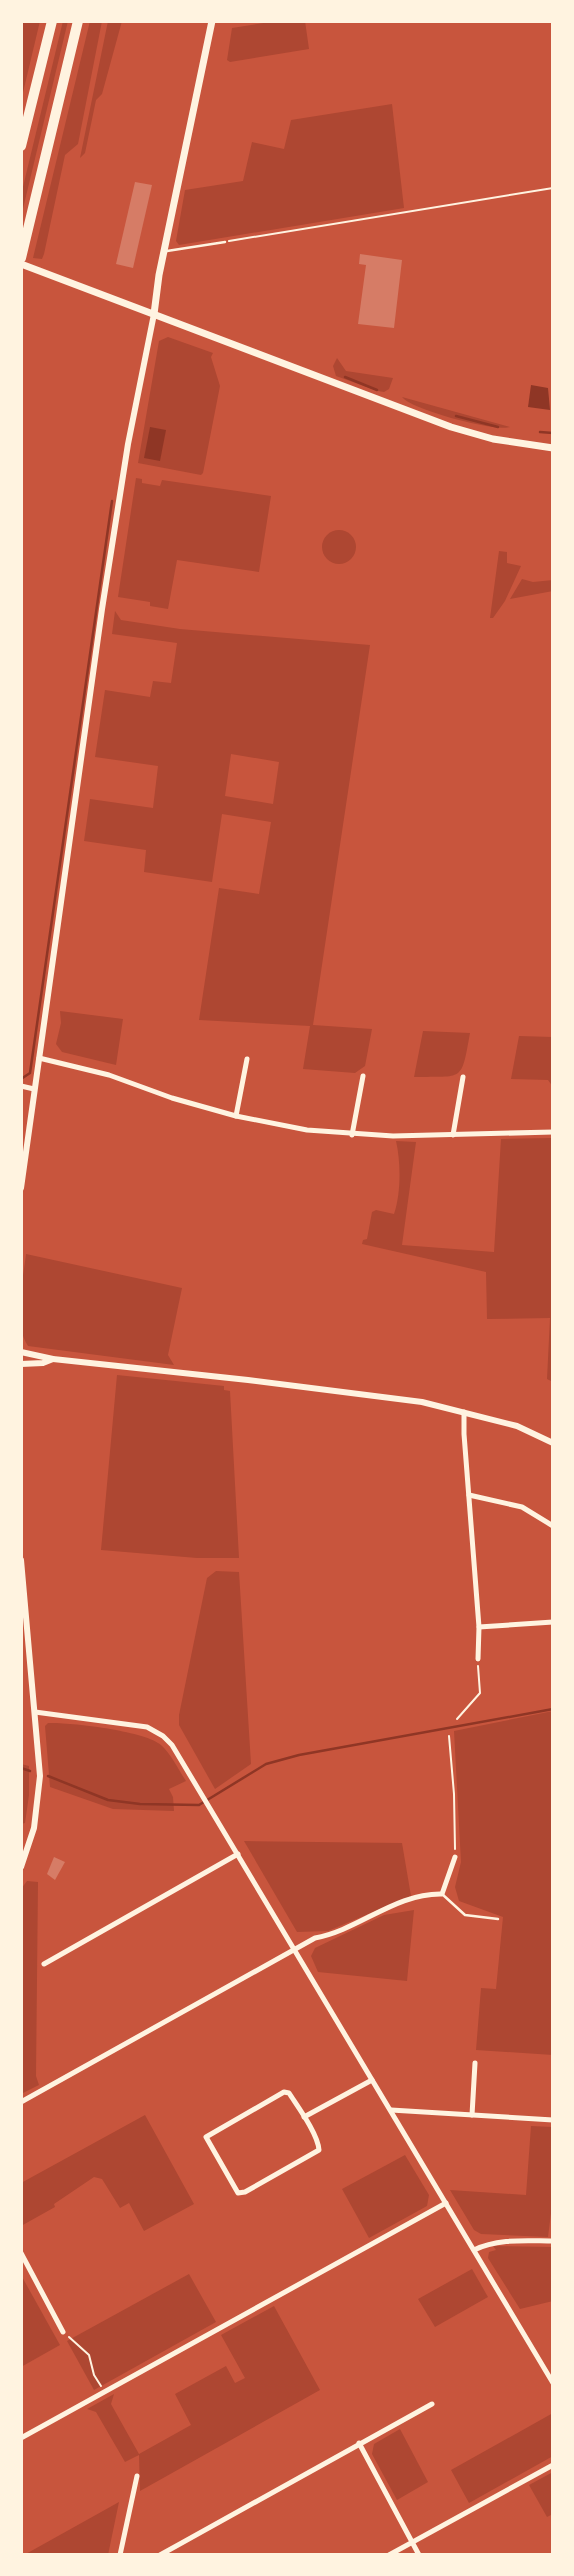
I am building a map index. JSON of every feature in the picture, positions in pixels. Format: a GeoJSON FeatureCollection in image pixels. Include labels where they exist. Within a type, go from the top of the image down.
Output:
{"type":"FeatureCollection","features":[{"type":"Feature","properties":{"kind":"highway"},"geometry":{"type":"LineString","coordinates":[[21,146],[52,21]]}},
{"type":"Feature","properties":{"kind":"highway"},"geometry":{"type":"LineString","coordinates":[[21,258],[78,21]]}},
{"type":"Feature","properties":{"kind":"main road"},"geometry":{"type":"LineString","coordinates":[[154,314],[164,251],[212,21]]}},
{"type":"Feature","properties":{"kind":"main road"},"geometry":{"type":"LineString","coordinates":[[21,264],[451,428],[500,440],[553,448]]}},
{"type":"Feature","properties":{"kind":"street"},"geometry":{"type":"LineString","coordinates":[[21,1188],[102,609],[128,444],[154,314]]}},
{"type":"Feature","properties":{"kind":"street"},"geometry":{"type":"LineString","coordinates":[[39,1058],[109,1075],[172,1098],[236,1116],[278,1125],[352,1135],[553,1132]]}},
{"type":"Feature","properties":{"kind":"street"},"geometry":{"type":"LineString","coordinates":[[236,1116],[247,1059]]}},
{"type":"Feature","properties":{"kind":"street"},"geometry":{"type":"LineString","coordinates":[[352,1135],[363,1076]]}},
{"type":"Feature","properties":{"kind":"street"},"geometry":{"type":"LineString","coordinates":[[453,1135],[463,1077]]}},
{"type":"Feature","properties":{"kind":"street"},"geometry":{"type":"LineString","coordinates":[[21,1086],[34,1089]]}},
{"type":"Feature","properties":{"kind":"street"},"geometry":{"type":"LineString","coordinates":[[21,1352],[53,1360],[422,1402],[517,1426],[553,1443]]}},
{"type":"Feature","properties":{"kind":"street"},"geometry":{"type":"LineString","coordinates":[[21,1364],[53,1360]]}},
{"type":"Feature","properties":{"kind":"street"},"geometry":{"type":"LineString","coordinates":[[464,1412],[479,1628],[478,1659]]}},
{"type":"Feature","properties":{"kind":"street"},"geometry":{"type":"LineString","coordinates":[[469,1495],[522,1507],[553,1526]]}},
{"type":"Feature","properties":{"kind":"street"},"geometry":{"type":"LineString","coordinates":[[21,1560],[40,1769],[34,1828],[21,1867]]}},
{"type":"Feature","properties":{"kind":"street"},"geometry":{"type":"LineString","coordinates":[[479,1628],[553,1622]]}},
{"type":"Feature","properties":{"kind":"street"},"geometry":{"type":"LineString","coordinates":[[34,1712],[140,1726],[153,1730],[172,1745],[553,2383]]}},
{"type":"Feature","properties":{"kind":"street"},"geometry":{"type":"LineString","coordinates":[[44,1964],[239,1854]]}},
{"type":"Feature","properties":{"kind":"street"},"geometry":{"type":"LineString","coordinates":[[21,2102],[315,1938],[328,1936],[391,1905],[442,1894],[455,1857]]}},
{"type":"Feature","properties":{"kind":"street"},"geometry":{"type":"LineString","coordinates":[[472,2115],[475,2063]]}},
{"type":"Feature","properties":{"kind":"street"},"geometry":{"type":"LineString","coordinates":[[304,2117],[372,2080]]}},
{"type":"Feature","properties":{"kind":"street"},"geometry":{"type":"LineString","coordinates":[[284,2092],[289,2092],[304,2117],[319,2150],[245,2192],[235,2192],[206,2140],[207,2135],[284,2092]]}},
{"type":"Feature","properties":{"kind":"street"},"geometry":{"type":"LineString","coordinates":[[391,2110],[553,2120]]}},
{"type":"Feature","properties":{"kind":"street"},"geometry":{"type":"LineString","coordinates":[[21,2438],[446,2203]]}},
{"type":"Feature","properties":{"kind":"street"},"geometry":{"type":"LineString","coordinates":[[474,2250],[500,2242],[553,2241]]}},
{"type":"Feature","properties":{"kind":"street"},"geometry":{"type":"LineString","coordinates":[[21,2253],[63,2332]]}},
{"type":"Feature","properties":{"kind":"street"},"geometry":{"type":"LineString","coordinates":[[160,2555],[432,2404]]}},
{"type":"Feature","properties":{"kind":"street"},"geometry":{"type":"LineString","coordinates":[[359,2444],[419,2555]]}},
{"type":"Feature","properties":{"kind":"street"},"geometry":{"type":"LineString","coordinates":[[389,2555],[553,2465]]}},
{"type":"Feature","properties":{"kind":"street"},"geometry":{"type":"LineString","coordinates":[[128,2555],[120,2554],[137,2476]]}},
{"type":"Feature","properties":{"kind":"lane"},"geometry":{"type":"LineString","coordinates":[[164,251],[225,242]]}},
{"type":"Feature","properties":{"kind":"lane"},"geometry":{"type":"LineString","coordinates":[[442,1894],[465,1914],[498,1919]]}},
{"type":"Feature","properties":{"kind":"path"},"geometry":{"type":"LineString","coordinates":[[225,242],[553,188]]}},
{"type":"Feature","properties":{"kind":"path"},"geometry":{"type":"LineString","coordinates":[[457,1719],[480,1693],[478,1659]]}},
{"type":"Feature","properties":{"kind":"path"},"geometry":{"type":"LineString","coordinates":[[449,1736],[454,1794],[455,1857]]}},
{"type":"Feature","properties":{"kind":"path"},"geometry":{"type":"LineString","coordinates":[[63,2332],[89,2355],[94,2375],[105,2391]]}},
{"type":"Feature","properties":{"kind":"shaded area"},"geometry":{"type":"Polygon","coordinates":[[[21,21],[40,21],[21,101],[21,21]]]}},
{"type":"Feature","properties":{"kind":"shaded area"},"geometry":{"type":"Polygon","coordinates":[[[63,21],[68,21],[21,217],[21,195],[63,21]]]}},
{"type":"Feature","properties":{"kind":"shaded area"},"geometry":{"type":"Polygon","coordinates":[[[90,21],[102,21],[78,144],[65,155],[44,254],[42,259],[33,258],[90,21]]]}},
{"type":"Feature","properties":{"kind":"shaded area"},"geometry":{"type":"Polygon","coordinates":[[[108,21],[122,21],[102,94],[96,100],[85,153],[80,158],[108,21]]]}},
{"type":"Feature","properties":{"kind":"shaded area"},"geometry":{"type":"Polygon","coordinates":[[[276,21],[305,21],[309,49],[230,62],[227,60],[232,28],[276,21]]]}},
{"type":"Feature","properties":{"kind":"shaded area"},"geometry":{"type":"Polygon","coordinates":[[[392,104],[404,208],[179,245],[176,241],[185,190],[243,181],[252,142],[284,149],[291,120],[392,104]]]}},
{"type":"Feature","properties":{"kind":"shaded area"},"geometry":{"type":"Polygon","coordinates":[[[168,337],[213,353],[211,357],[220,386],[201,475],[138,463],[159,341],[168,337]]]}},
{"type":"Feature","properties":{"kind":"shaded area"},"geometry":{"type":"Polygon","coordinates":[[[337,358],[346,371],[393,378],[389,389],[378,391],[336,376],[333,366],[337,358]]]}},
{"type":"Feature","properties":{"kind":"shaded area"},"geometry":{"type":"Polygon","coordinates":[[[531,385],[548,388],[550,410],[528,407],[531,385]]]}},
{"type":"Feature","properties":{"kind":"shaded area"},"geometry":{"type":"Polygon","coordinates":[[[402,397],[510,427],[501,428],[454,419],[421,408],[402,397]]]}},
{"type":"Feature","properties":{"kind":"shaded area"},"geometry":{"type":"Polygon","coordinates":[[[150,427],[166,430],[160,461],[144,458],[150,427]]]}},
{"type":"Feature","properties":{"kind":"shaded area"},"geometry":{"type":"Polygon","coordinates":[[[136,478],[142,479],[142,483],[160,486],[162,480],[271,496],[259,572],[177,560],[168,609],[150,606],[150,602],[118,597],[136,478]]]}},
{"type":"Feature","properties":{"kind":"shaded area"},"geometry":{"type":"Polygon","coordinates":[[[339,530],[351,535],[356,547],[351,559],[339,564],[327,559],[322,547],[327,535],[339,530]]]}},
{"type":"Feature","properties":{"kind":"shaded area"},"geometry":{"type":"Polygon","coordinates":[[[499,551],[507,552],[507,563],[521,566],[505,601],[493,618],[490,618],[499,551]]]}},
{"type":"Feature","properties":{"kind":"shaded area"},"geometry":{"type":"Polygon","coordinates":[[[522,579],[533,582],[553,580],[553,591],[510,599],[522,579]]]}},
{"type":"Feature","properties":{"kind":"shaded area"},"geometry":{"type":"Polygon","coordinates":[[[115,611],[121,620],[180,629],[370,645],[313,1025],[372,1029],[365,1066],[355,1073],[303,1069],[310,1026],[199,1020],[219,888],[259,894],[271,822],[222,814],[212,882],[144,872],[146,850],[84,841],[90,799],[153,808],[158,766],[95,757],[105,690],[150,697],[153,681],[171,683],[177,643],[112,634],[115,611]],[[231,754],[225,796],[273,804],[279,762],[231,754]]]}},
{"type":"Feature","properties":{"kind":"shaded area"},"geometry":{"type":"Polygon","coordinates":[[[60,1011],[123,1019],[116,1065],[62,1052],[56,1044],[61,1023],[60,1011]]]}},
{"type":"Feature","properties":{"kind":"shaded area"},"geometry":{"type":"Polygon","coordinates":[[[423,1031],[470,1033],[462,1069],[451,1076],[414,1077],[423,1031]]]}},
{"type":"Feature","properties":{"kind":"shaded area"},"geometry":{"type":"Polygon","coordinates":[[[519,1036],[553,1037],[553,1087],[548,1080],[511,1079],[519,1036]]]}},
{"type":"Feature","properties":{"kind":"shaded area"},"geometry":{"type":"Polygon","coordinates":[[[553,1138],[553,1382],[547,1379],[550,1318],[487,1319],[486,1272],[362,1244],[363,1240],[367,1239],[372,1212],[376,1210],[394,1214],[400,1178],[396,1141],[416,1142],[402,1245],[494,1252],[501,1139],[553,1138]]]}},
{"type":"Feature","properties":{"kind":"shaded area"},"geometry":{"type":"Polygon","coordinates":[[[26,1254],[182,1288],[168,1355],[174,1365],[28,1346],[23,1336],[20,1314],[26,1254]]]}},
{"type":"Feature","properties":{"kind":"shaded area"},"geometry":{"type":"Polygon","coordinates":[[[117,1375],[224,1386],[224,1390],[230,1391],[239,1558],[197,1558],[101,1550],[117,1375]]]}},
{"type":"Feature","properties":{"kind":"shaded area"},"geometry":{"type":"Polygon","coordinates":[[[216,1571],[239,1572],[251,1764],[215,1789],[179,1725],[179,1715],[207,1578],[216,1571]]]}},
{"type":"Feature","properties":{"kind":"shaded area"},"geometry":{"type":"Polygon","coordinates":[[[553,1711],[553,2055],[476,2050],[481,1988],[496,1989],[503,1917],[459,1901],[455,1887],[461,1862],[454,1731],[553,1711]]]}},
{"type":"Feature","properties":{"kind":"shaded area"},"geometry":{"type":"Polygon","coordinates":[[[48,1723],[124,1732],[161,1745],[186,1781],[169,1789],[173,1797],[174,1811],[113,1809],[50,1787],[45,1726],[48,1723]]]}},
{"type":"Feature","properties":{"kind":"shaded area"},"geometry":{"type":"Polygon","coordinates":[[[21,1764],[29,1766],[29,1795],[25,1823],[21,1824],[21,1764]]]}},
{"type":"Feature","properties":{"kind":"shaded area"},"geometry":{"type":"Polygon","coordinates":[[[244,1841],[402,1843],[411,1896],[328,1931],[297,1932],[244,1841]]]}},
{"type":"Feature","properties":{"kind":"shaded area"},"geometry":{"type":"Polygon","coordinates":[[[27,1881],[38,1882],[36,2076],[39,2085],[21,2094],[21,1889],[27,1881]]]}},
{"type":"Feature","properties":{"kind":"shaded area"},"geometry":{"type":"Polygon","coordinates":[[[414,1910],[407,1981],[318,1972],[311,1956],[315,1948],[384,1915],[414,1910]]]}},
{"type":"Feature","properties":{"kind":"shaded area"},"geometry":{"type":"Polygon","coordinates":[[[145,2115],[194,2204],[144,2231],[129,2203],[120,2208],[102,2179],[94,2177],[54,2204],[55,2207],[21,2226],[21,2183],[145,2115]]]}},
{"type":"Feature","properties":{"kind":"shaded area"},"geometry":{"type":"Polygon","coordinates":[[[531,2126],[553,2127],[553,2197],[548,2237],[481,2234],[474,2230],[450,2190],[526,2195],[531,2126]]]}},
{"type":"Feature","properties":{"kind":"shaded area"},"geometry":{"type":"Polygon","coordinates":[[[405,2155],[429,2195],[427,2206],[369,2238],[342,2189],[405,2155]]]}},
{"type":"Feature","properties":{"kind":"shaded area"},"geometry":{"type":"Polygon","coordinates":[[[493,2246],[553,2247],[553,2301],[520,2309],[488,2258],[489,2252],[496,2250],[493,2246]]]}},
{"type":"Feature","properties":{"kind":"shaded area"},"geometry":{"type":"Polygon","coordinates":[[[472,2269],[488,2297],[435,2327],[418,2299],[472,2269]]]}},
{"type":"Feature","properties":{"kind":"shaded area"},"geometry":{"type":"Polygon","coordinates":[[[189,2274],[216,2322],[94,2390],[67,2341],[189,2274]]]}},
{"type":"Feature","properties":{"kind":"shaded area"},"geometry":{"type":"Polygon","coordinates":[[[21,2275],[60,2345],[21,2367],[21,2275]]]}},
{"type":"Feature","properties":{"kind":"shaded area"},"geometry":{"type":"Polygon","coordinates":[[[274,2306],[320,2390],[140,2491],[139,2455],[125,2462],[96,2412],[87,2409],[114,2394],[111,2404],[139,2454],[191,2425],[175,2394],[226,2366],[235,2383],[245,2378],[221,2335],[274,2306]]]}},
{"type":"Feature","properties":{"kind":"shaded area"},"geometry":{"type":"Polygon","coordinates":[[[553,2413],[553,2456],[469,2503],[451,2470],[553,2413]]]}},
{"type":"Feature","properties":{"kind":"shaded area"},"geometry":{"type":"Polygon","coordinates":[[[400,2429],[428,2482],[397,2500],[372,2454],[374,2444],[400,2429]]]}},
{"type":"Feature","properties":{"kind":"shaded area"},"geometry":{"type":"Polygon","coordinates":[[[553,2472],[553,2514],[547,2517],[529,2485],[553,2472]]]}},
{"type":"Feature","properties":{"kind":"shaded area"},"geometry":{"type":"Polygon","coordinates":[[[119,2502],[108,2555],[24,2555],[119,2502]]]}},
{"type":"Feature","properties":{"kind":"building"},"geometry":{"type":"Polygon","coordinates":[[[135,182],[152,185],[133,268],[116,264],[135,182]]]}},
{"type":"Feature","properties":{"kind":"building"},"geometry":{"type":"Polygon","coordinates":[[[360,254],[402,260],[394,328],[358,324],[366,265],[359,264],[360,254]]]}},
{"type":"Feature","properties":{"kind":"building"},"geometry":{"type":"Polygon","coordinates":[[[54,1857],[65,1862],[55,1880],[47,1874],[54,1857]]]}},
{"type":"Feature","properties":{"kind":"waterway"},"geometry":{"type":"LineString","coordinates":[[345,377],[377,390]]}},
{"type":"Feature","properties":{"kind":"waterway"},"geometry":{"type":"LineString","coordinates":[[456,416],[498,427]]}},
{"type":"Feature","properties":{"kind":"waterway"},"geometry":{"type":"LineString","coordinates":[[540,432],[553,433]]}},
{"type":"Feature","properties":{"kind":"waterway"},"geometry":{"type":"LineString","coordinates":[[21,1079],[30,1073],[112,501]]}},
{"type":"Feature","properties":{"kind":"waterway"},"geometry":{"type":"LineString","coordinates":[[48,1776],[108,1800],[140,1804],[199,1805],[266,1764],[299,1755],[553,1709]]}},
{"type":"Feature","properties":{"kind":"waterway"},"geometry":{"type":"LineString","coordinates":[[21,1768],[30,1771]]}}]}
